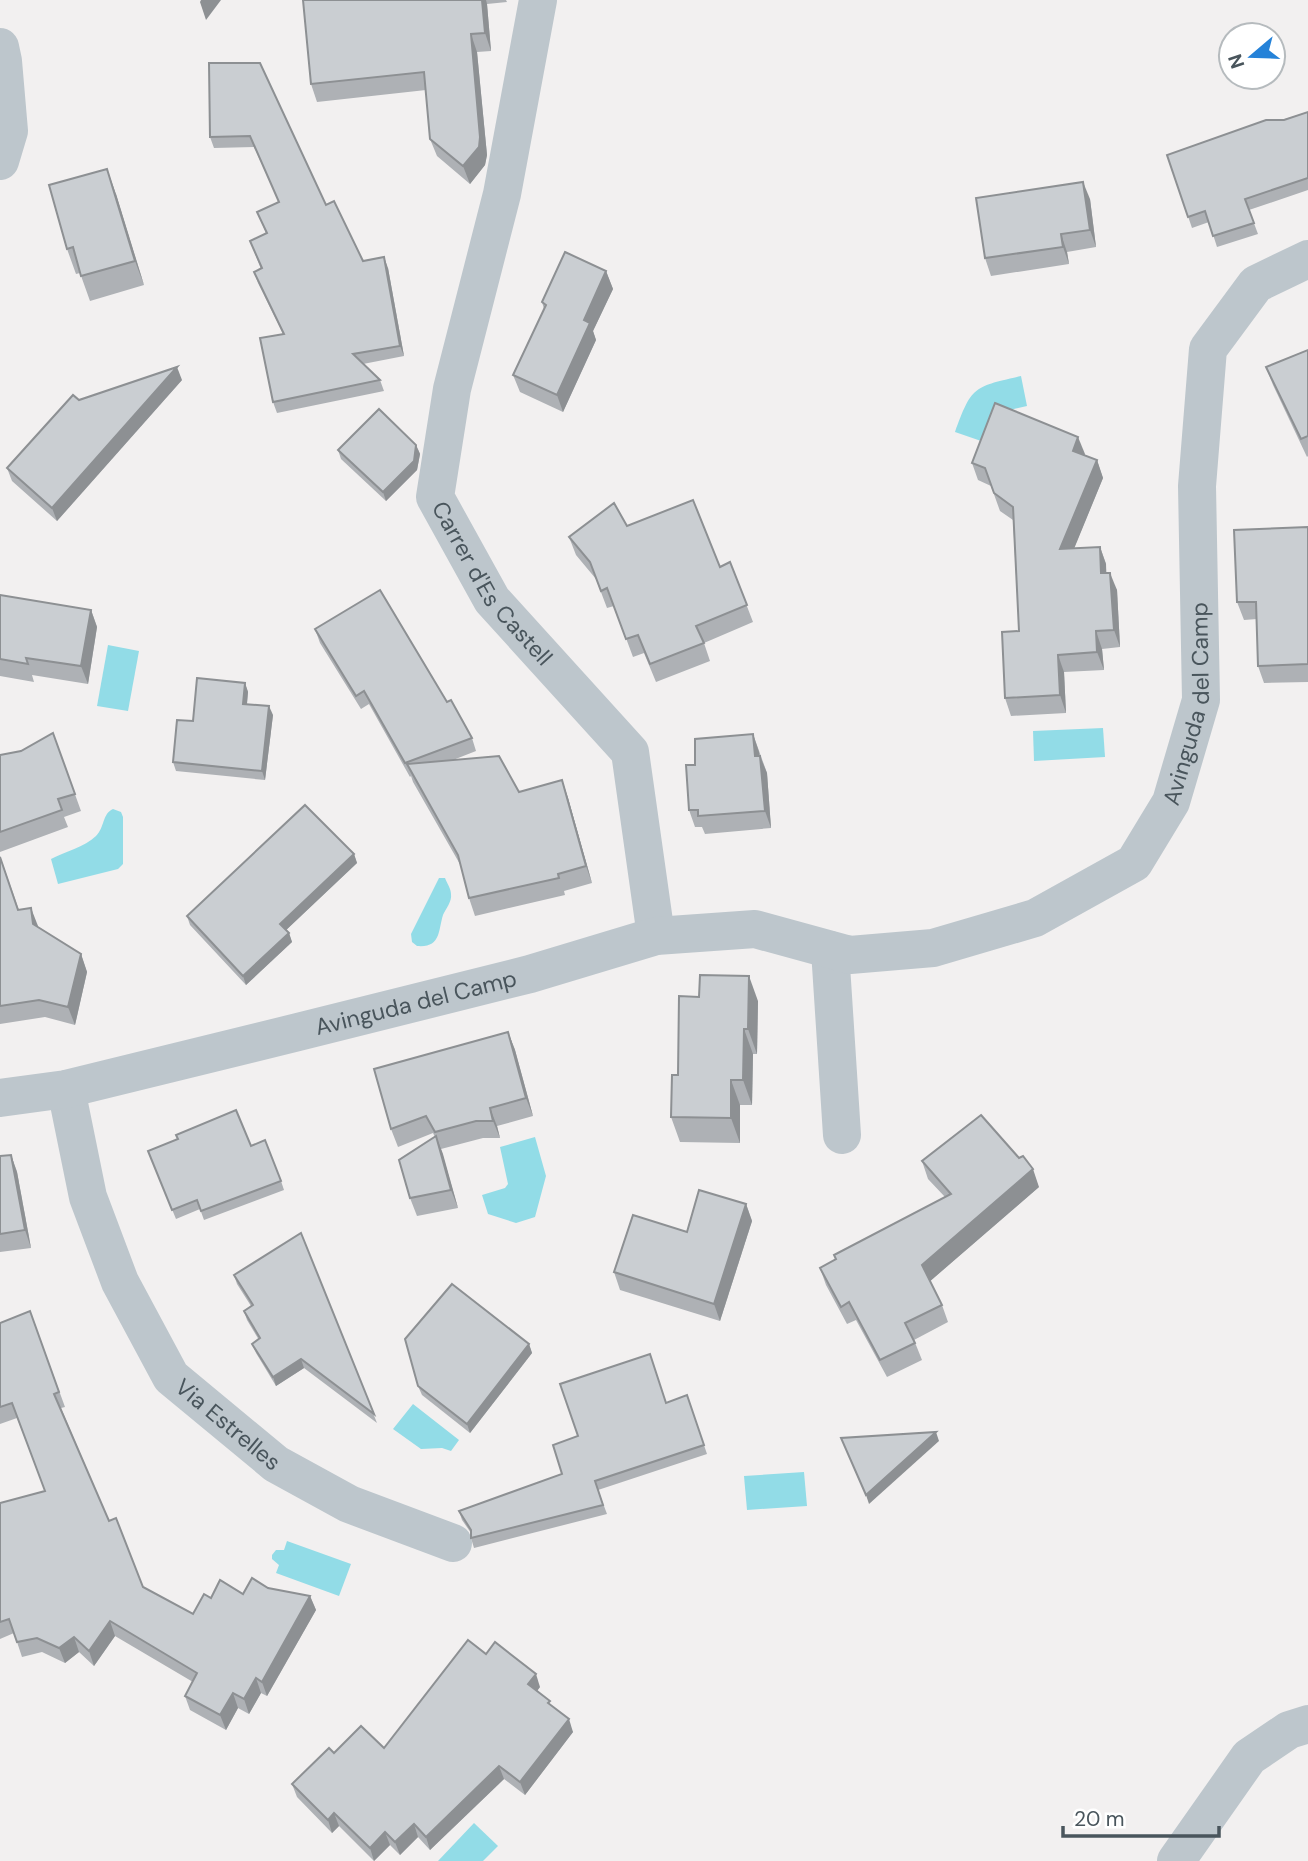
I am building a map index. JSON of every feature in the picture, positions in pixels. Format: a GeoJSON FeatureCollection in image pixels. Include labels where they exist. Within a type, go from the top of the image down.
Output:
{"type":"FeatureCollection","features":[{"type":"Feature","properties":{"kind":"street","name":"Carrer d'Es Castell"},"geometry":{"type":"LineString","coordinates":[[538,0],[502,194],[452,389],[435,497],[492,600],[630,752],[656,936]]}},
{"type":"Feature","properties":{"kind":"street"},"geometry":{"type":"LineString","coordinates":[[0,47],[4,61],[9,131],[0,161]]}},
{"type":"Feature","properties":{"kind":"street","name":"Avinguda del Camp"},"geometry":{"type":"LineString","coordinates":[[0,1098],[66,1089],[530,974],[656,936],[755,929],[850,956],[933,948],[1035,918],[1134,863],[1171,802],[1200,700],[1197,486],[1208,349],[1255,284],[1308,259]]}},
{"type":"Feature","properties":{"kind":"street"},"geometry":{"type":"LineString","coordinates":[[830,950],[842,1135]]}},
{"type":"Feature","properties":{"kind":"street","name":"Via Estrelles"},"geometry":{"type":"LineString","coordinates":[[66,1089],[88,1196],[120,1282],[171,1377],[276,1464],[349,1504],[453,1543]]}},
{"type":"Feature","properties":{"kind":"street"},"geometry":{"type":"LineString","coordinates":[[1176,1861],[1249,1757],[1289,1730],[1308,1724]]}},
{"type":"Feature","properties":{"kind":"water"},"geometry":{"type":"Polygon","coordinates":[[[1021,376],[1027,406],[997,413],[984,442],[955,432],[966,405],[976,391],[993,383],[1021,376]]]}},
{"type":"Feature","properties":{"kind":"water"},"geometry":{"type":"Polygon","coordinates":[[[108,645],[139,651],[128,711],[97,706],[108,645]]]}},
{"type":"Feature","properties":{"kind":"water"},"geometry":{"type":"Polygon","coordinates":[[[1103,728],[1105,757],[1034,761],[1033,731],[1103,728]]]}},
{"type":"Feature","properties":{"kind":"water"},"geometry":{"type":"Polygon","coordinates":[[[113,809],[121,812],[123,817],[123,864],[118,869],[58,884],[51,859],[91,840],[99,832],[109,811],[113,809]]]}},
{"type":"Feature","properties":{"kind":"water"},"geometry":{"type":"Polygon","coordinates":[[[439,878],[445,878],[451,900],[443,915],[437,937],[430,944],[417,946],[412,942],[411,934],[439,878]]]}},
{"type":"Feature","properties":{"kind":"water"},"geometry":{"type":"Polygon","coordinates":[[[535,1137],[546,1176],[535,1217],[516,1223],[488,1214],[482,1195],[505,1188],[508,1184],[500,1147],[535,1137]]]}},
{"type":"Feature","properties":{"kind":"water"},"geometry":{"type":"Polygon","coordinates":[[[413,1404],[459,1440],[451,1451],[442,1448],[421,1449],[393,1429],[413,1404]]]}},
{"type":"Feature","properties":{"kind":"water"},"geometry":{"type":"Polygon","coordinates":[[[804,1472],[807,1506],[747,1510],[744,1476],[804,1472]]]}},
{"type":"Feature","properties":{"kind":"water"},"geometry":{"type":"Polygon","coordinates":[[[287,1541],[351,1564],[339,1596],[276,1573],[279,1565],[272,1559],[272,1555],[276,1550],[284,1550],[287,1541]]]}},
{"type":"Feature","properties":{"kind":"water"},"geometry":{"type":"Polygon","coordinates":[[[474,1823],[498,1846],[483,1861],[438,1861],[474,1823]]]}},
{"type":"Feature","properties":{"kind":"building"},"geometry":{"type":"Polygon","coordinates":[[[303,0],[482,0],[485,33],[471,34],[479,147],[463,166],[430,139],[424,72],[311,84],[303,0]]]}},
{"type":"Feature","properties":{"kind":"building"},"geometry":{"type":"Polygon","coordinates":[[[209,63],[260,63],[326,205],[334,201],[363,261],[384,257],[400,346],[353,354],[380,380],[273,402],[260,338],[284,334],[254,272],[262,268],[250,241],[267,233],[257,212],[279,202],[250,136],[210,137],[209,63]]]}},
{"type":"Feature","properties":{"kind":"building"},"geometry":{"type":"Polygon","coordinates":[[[1308,112],[1308,178],[1245,199],[1254,223],[1213,236],[1205,211],[1188,217],[1167,155],[1266,120],[1284,120],[1308,112]]]}},
{"type":"Feature","properties":{"kind":"building"},"geometry":{"type":"Polygon","coordinates":[[[107,169],[135,261],[81,276],[73,247],[67,249],[49,185],[107,169]]]}},
{"type":"Feature","properties":{"kind":"building"},"geometry":{"type":"Polygon","coordinates":[[[1083,182],[1090,230],[1061,234],[1063,247],[985,258],[976,198],[1083,182]]]}},
{"type":"Feature","properties":{"kind":"building"},"geometry":{"type":"Polygon","coordinates":[[[565,252],[606,271],[584,320],[590,323],[557,395],[513,375],[546,305],[542,302],[565,252]]]}},
{"type":"Feature","properties":{"kind":"building"},"geometry":{"type":"Polygon","coordinates":[[[1308,350],[1308,436],[1301,439],[1266,367],[1308,350]]]}},
{"type":"Feature","properties":{"kind":"building"},"geometry":{"type":"Polygon","coordinates":[[[177,367],[52,508],[7,468],[73,395],[79,400],[177,367]]]}},
{"type":"Feature","properties":{"kind":"building"},"geometry":{"type":"Polygon","coordinates":[[[995,403],[1078,437],[1073,451],[1097,460],[1060,549],[1100,547],[1101,573],[1110,573],[1114,630],[1096,631],[1097,652],[1058,655],[1060,695],[1005,698],[1002,632],[1019,631],[1013,507],[994,493],[985,468],[972,463],[995,403]]]}},
{"type":"Feature","properties":{"kind":"building"},"geometry":{"type":"Polygon","coordinates":[[[379,409],[416,445],[414,461],[383,492],[338,450],[379,409]]]}},
{"type":"Feature","properties":{"kind":"building"},"geometry":{"type":"Polygon","coordinates":[[[693,500],[720,567],[730,562],[747,605],[696,626],[704,643],[650,664],[638,635],[626,639],[607,588],[601,591],[590,562],[569,537],[614,503],[627,526],[693,500]]]}},
{"type":"Feature","properties":{"kind":"building"},"geometry":{"type":"Polygon","coordinates":[[[1308,527],[1308,664],[1258,666],[1256,602],[1237,602],[1234,530],[1308,527]]]}},
{"type":"Feature","properties":{"kind":"building"},"geometry":{"type":"Polygon","coordinates":[[[380,590],[447,702],[451,700],[472,738],[405,763],[364,691],[356,696],[315,629],[380,590]]]}},
{"type":"Feature","properties":{"kind":"building"},"geometry":{"type":"Polygon","coordinates":[[[0,595],[91,610],[81,666],[26,658],[28,664],[0,659],[0,595]]]}},
{"type":"Feature","properties":{"kind":"building"},"geometry":{"type":"Polygon","coordinates":[[[197,678],[245,683],[243,704],[269,706],[262,771],[173,762],[177,720],[193,721],[197,678]]]}},
{"type":"Feature","properties":{"kind":"building"},"geometry":{"type":"Polygon","coordinates":[[[53,733],[75,794],[58,799],[62,810],[0,832],[0,755],[21,751],[53,733]]]}},
{"type":"Feature","properties":{"kind":"building"},"geometry":{"type":"Polygon","coordinates":[[[753,734],[755,756],[760,756],[765,811],[698,816],[698,810],[689,810],[686,765],[695,765],[695,739],[753,734]]]}},
{"type":"Feature","properties":{"kind":"building"},"geometry":{"type":"Polygon","coordinates":[[[499,756],[519,792],[562,780],[586,866],[558,874],[559,878],[469,898],[458,855],[407,764],[499,756]]]}},
{"type":"Feature","properties":{"kind":"building"},"geometry":{"type":"Polygon","coordinates":[[[305,805],[354,854],[280,924],[289,933],[243,976],[187,916],[305,805]]]}},
{"type":"Feature","properties":{"kind":"building"},"geometry":{"type":"Polygon","coordinates":[[[0,857],[18,910],[31,908],[33,924],[81,954],[68,1007],[39,1000],[0,1006],[0,857]]]}},
{"type":"Feature","properties":{"kind":"building"},"geometry":{"type":"Polygon","coordinates":[[[700,975],[749,976],[743,1080],[731,1080],[731,1118],[671,1117],[672,1075],[678,1075],[679,996],[699,997],[700,975]]]}},
{"type":"Feature","properties":{"kind":"building"},"geometry":{"type":"Polygon","coordinates":[[[508,1032],[526,1098],[490,1108],[493,1121],[476,1121],[435,1132],[426,1116],[391,1129],[374,1069],[508,1032]]]}},
{"type":"Feature","properties":{"kind":"building"},"geometry":{"type":"Polygon","coordinates":[[[236,1110],[251,1146],[265,1140],[281,1181],[201,1211],[197,1200],[172,1210],[148,1151],[178,1139],[176,1135],[236,1110]]]}},
{"type":"Feature","properties":{"kind":"building"},"geometry":{"type":"Polygon","coordinates":[[[981,1115],[1019,1158],[1023,1156],[1033,1169],[922,1265],[942,1305],[905,1323],[915,1343],[880,1360],[849,1302],[841,1307],[820,1268],[836,1259],[834,1255],[951,1194],[922,1161],[981,1115]]]}},
{"type":"Feature","properties":{"kind":"building"},"geometry":{"type":"Polygon","coordinates":[[[436,1136],[451,1190],[410,1198],[399,1160],[436,1136]]]}},
{"type":"Feature","properties":{"kind":"building"},"geometry":{"type":"Polygon","coordinates":[[[11,1155],[25,1230],[0,1234],[0,1156],[11,1155]]]}},
{"type":"Feature","properties":{"kind":"building"},"geometry":{"type":"Polygon","coordinates":[[[699,1190],[746,1204],[714,1304],[614,1272],[633,1215],[687,1232],[699,1190]]]}},
{"type":"Feature","properties":{"kind":"building"},"geometry":{"type":"Polygon","coordinates":[[[301,1233],[374,1414],[301,1359],[273,1377],[252,1344],[260,1338],[244,1311],[253,1305],[234,1275],[301,1233]]]}},
{"type":"Feature","properties":{"kind":"building"},"geometry":{"type":"Polygon","coordinates":[[[452,1284],[529,1344],[467,1424],[418,1386],[405,1339],[452,1284]]]}},
{"type":"Feature","properties":{"kind":"building"},"geometry":{"type":"Polygon","coordinates":[[[30,1311],[59,1392],[54,1394],[109,1521],[116,1518],[143,1587],[193,1614],[204,1594],[211,1598],[220,1580],[243,1594],[252,1578],[268,1588],[310,1596],[262,1682],[256,1678],[244,1699],[233,1693],[220,1715],[185,1696],[197,1673],[110,1621],[89,1651],[74,1637],[59,1648],[37,1638],[17,1642],[9,1619],[0,1622],[0,1503],[45,1491],[12,1403],[0,1407],[0,1323],[30,1311]]]}},
{"type":"Feature","properties":{"kind":"building"},"geometry":{"type":"Polygon","coordinates":[[[650,1354],[666,1403],[687,1395],[704,1445],[595,1481],[603,1505],[471,1538],[471,1530],[459,1511],[562,1474],[553,1445],[578,1436],[560,1384],[650,1354]]]}},
{"type":"Feature","properties":{"kind":"building"},"geometry":{"type":"Polygon","coordinates":[[[936,1432],[866,1495],[841,1438],[936,1432]]]}},
{"type":"Feature","properties":{"kind":"building"},"geometry":{"type":"Polygon","coordinates":[[[468,1640],[486,1654],[495,1642],[536,1674],[528,1684],[569,1719],[520,1782],[499,1766],[426,1837],[414,1824],[395,1842],[385,1832],[370,1848],[334,1813],[328,1820],[292,1784],[329,1748],[334,1753],[361,1726],[384,1748],[468,1640]]]}}]}
